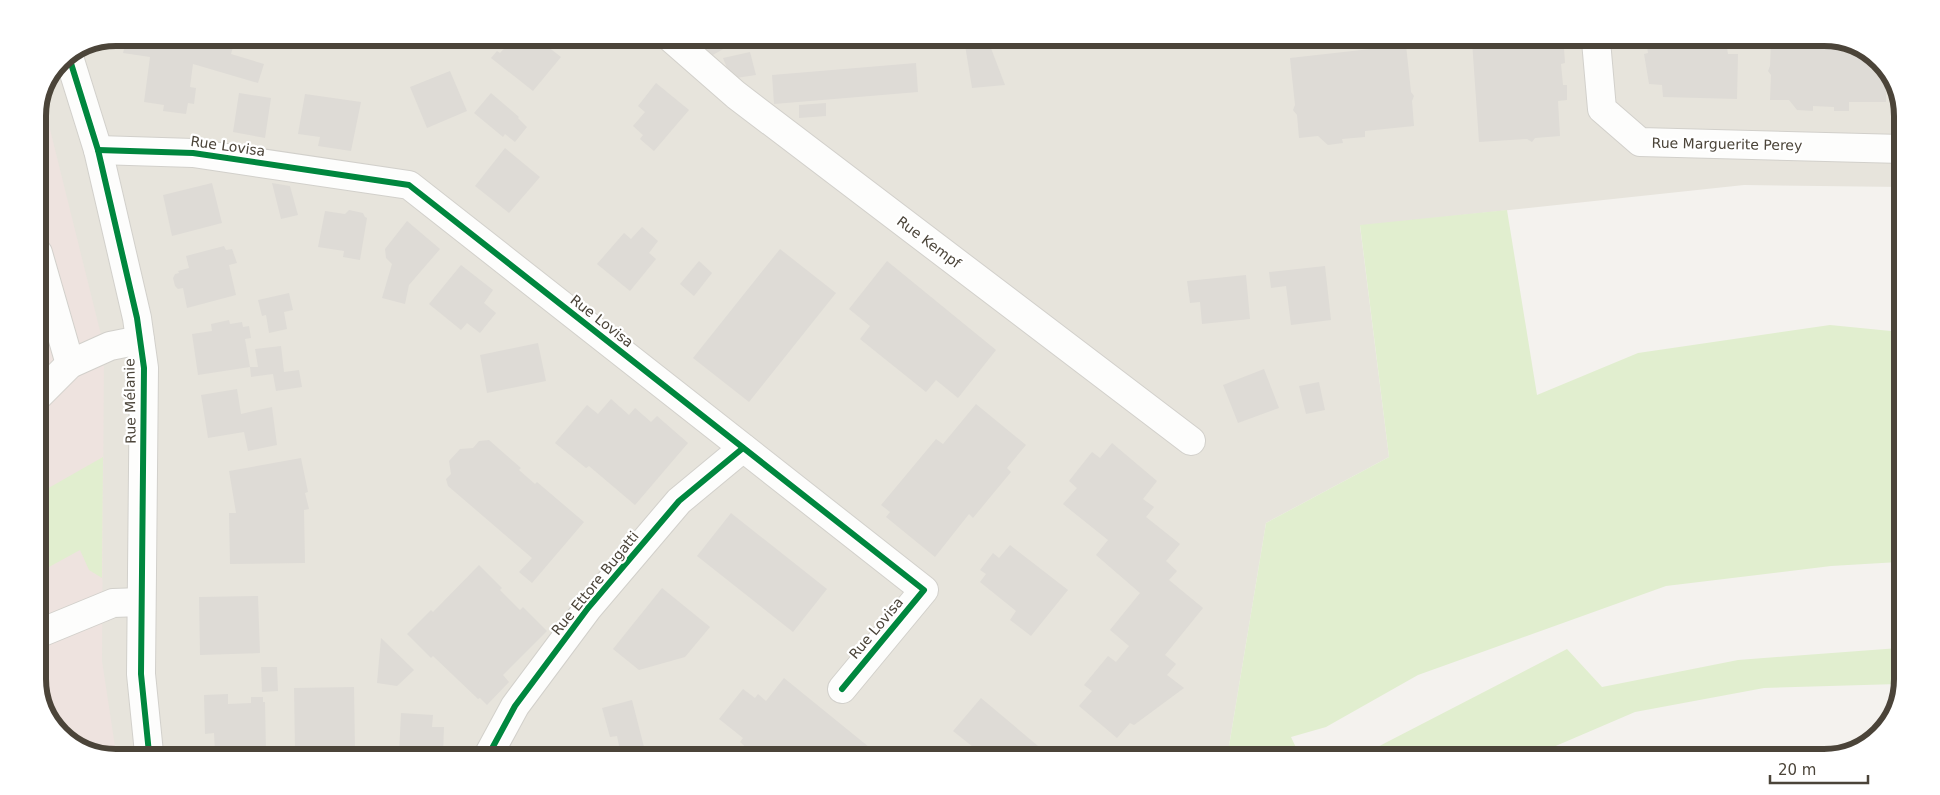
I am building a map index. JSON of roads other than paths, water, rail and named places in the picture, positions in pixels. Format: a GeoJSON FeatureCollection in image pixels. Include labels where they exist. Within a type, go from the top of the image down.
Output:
{"type":"FeatureCollection","features":[{"type":"Feature","properties":{"kind":"street","name":"Rue Kempf"},"geometry":{"type":"LineString","coordinates":[[680,46],[736,95],[1191,441]]}},
{"type":"Feature","properties":{"kind":"street","name":"Rue Marguerite Perey"},"geometry":{"type":"LineString","coordinates":[[1596,46],[1602,109],[1640,142],[1894,149]]}},
{"type":"Feature","properties":{"kind":"street","name":"Rue Mélanie"},"geometry":{"type":"LineString","coordinates":[[72,63],[98,150],[137,318],[144,368],[141,674],[149,749]]}},
{"type":"Feature","properties":{"kind":"street","name":"Rue Lovisa"},"geometry":{"type":"LineString","coordinates":[[98,150],[193,153],[409,185],[924,590],[842,689]]}},
{"type":"Feature","properties":{"kind":"street"},"geometry":{"type":"LineString","coordinates":[[46,281],[70,364]]}},
{"type":"Feature","properties":{"kind":"street"},"geometry":{"type":"LineString","coordinates":[[46,388],[70,364],[110,346],[140,340]]}},
{"type":"Feature","properties":{"kind":"street","name":"Rue Ettore Bugatti"},"geometry":{"type":"LineString","coordinates":[[493,749],[515,706],[588,608],[679,501],[743,448]]}},
{"type":"Feature","properties":{"kind":"street"},"geometry":{"type":"LineString","coordinates":[[46,630],[112,603],[142,602]]}}]}
